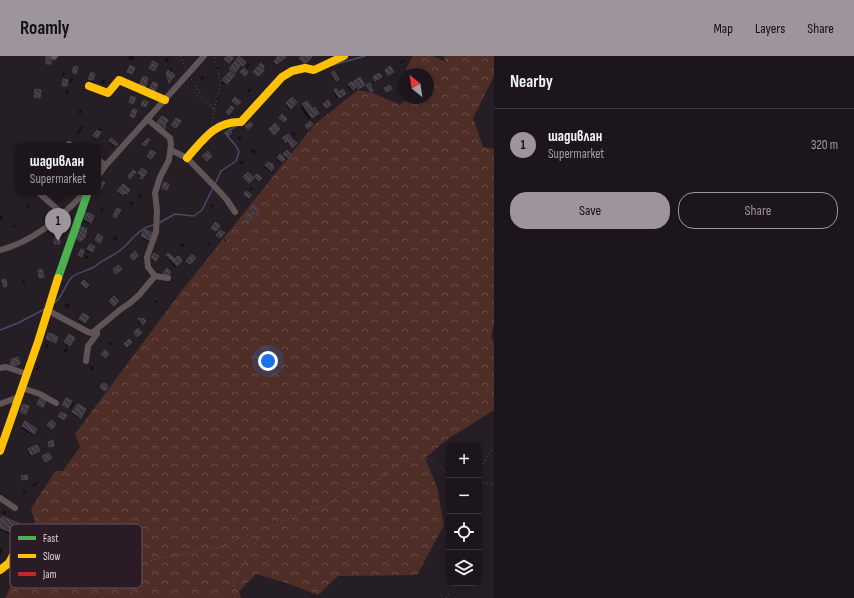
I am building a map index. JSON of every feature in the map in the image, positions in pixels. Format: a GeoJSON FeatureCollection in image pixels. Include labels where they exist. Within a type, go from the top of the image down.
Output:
{"type":"FeatureCollection","features":[{"type":"Feature","properties":{"kind":"street"},"geometry":{"type":"LineString","coordinates":[[101,172],[204,56]]}},
{"type":"Feature","properties":{"kind":"street"},"geometry":{"type":"LineString","coordinates":[[187,158],[220,124],[234,121],[241,122],[282,77],[292,71],[305,68],[314,70],[344,56]]}},
{"type":"Feature","properties":{"kind":"street"},"geometry":{"type":"LineString","coordinates":[[89,86],[108,93],[119,80],[165,100]]}},
{"type":"Feature","properties":{"kind":"street"},"geometry":{"type":"LineString","coordinates":[[147,119],[170,138],[171,144],[169,160],[160,177],[155,193],[157,211],[156,232],[147,257],[148,267],[155,276],[168,278]]}},
{"type":"Feature","properties":{"kind":"street"},"geometry":{"type":"LineString","coordinates":[[170,150],[187,158],[219,190],[235,212]]}},
{"type":"Feature","properties":{"kind":"street"},"geometry":{"type":"LineString","coordinates":[[101,162],[106,165]]}},
{"type":"Feature","properties":{"kind":"street"},"geometry":{"type":"LineString","coordinates":[[41,195],[63,214]]}},
{"type":"Feature","properties":{"kind":"street"},"geometry":{"type":"LineString","coordinates":[[0,250],[8,248],[44,230],[84,195]]}},
{"type":"Feature","properties":{"kind":"street"},"geometry":{"type":"LineString","coordinates":[[0,450],[27,374],[86,195]]}},
{"type":"Feature","properties":{"kind":"street"},"geometry":{"type":"LineString","coordinates":[[47,310],[92,333],[139,295],[155,276]]}},
{"type":"Feature","properties":{"kind":"street"},"geometry":{"type":"LineString","coordinates":[[86,361],[88,346],[97,334],[97,329]]}},
{"type":"Feature","properties":{"kind":"street"},"geometry":{"type":"LineString","coordinates":[[0,368],[6,367],[27,374]]}},
{"type":"Feature","properties":{"kind":"street"},"geometry":{"type":"LineString","coordinates":[[22,388],[40,394],[56,404]]}},
{"type":"Feature","properties":{"kind":"street"},"geometry":{"type":"LineString","coordinates":[[0,404],[19,397]]}},
{"type":"Feature","properties":{"kind":"street"},"geometry":{"type":"LineString","coordinates":[[0,498],[15,508]]}},
{"type":"Feature","properties":{"kind":"street"},"geometry":{"type":"LineString","coordinates":[[0,570],[10,561]]}},
{"type":"Feature","properties":{"kind":"path"},"geometry":{"type":"LineString","coordinates":[[180,56],[188,74],[196,84],[200,93],[214,109]]}},
{"type":"Feature","properties":{"kind":"path"},"geometry":{"type":"LineString","coordinates":[[212,123],[221,84],[215,62],[215,56]]}},
{"type":"Feature","properties":{"kind":"path"},"geometry":{"type":"LineString","coordinates":[[180,82],[214,109]]}},
{"type":"Feature","properties":{"kind":"path"},"geometry":{"type":"LineString","coordinates":[[476,396],[494,387]]}},
{"type":"Feature","properties":{"kind":"path"},"geometry":{"type":"LineString","coordinates":[[482,465],[488,454],[494,448]]}},
{"type":"Feature","properties":{"kind":"path"},"geometry":{"type":"LineString","coordinates":[[142,565],[160,558],[217,548],[303,512],[325,506],[351,488],[377,481],[401,461],[416,458],[430,459],[446,472]]}},
{"type":"Feature","properties":{"kind":"path"},"geometry":{"type":"LineString","coordinates":[[482,482],[494,484]]}},
{"type":"Feature","properties":{"kind":"path"},"geometry":{"type":"LineString","coordinates":[[235,598],[234,583],[236,576],[262,530]]}},
{"type":"Feature","properties":{"kind":"path"},"geometry":{"type":"LineString","coordinates":[[446,598],[457,586]]}},
{"type":"Feature","properties":{"kind":"path"},"geometry":{"type":"LineString","coordinates":[[102,598],[110,588]]}},
{"type":"Feature","properties":{"kind":"path"},"geometry":{"type":"LineString","coordinates":[[128,588],[134,598]]}},
{"type":"Feature","properties":{"kind":"green space"},"geometry":{"type":"Polygon","coordinates":[[[413,56],[433,56],[445,62],[444,56],[494,56],[494,76],[473,118],[483,147],[494,149],[494,323],[491,337],[494,344],[494,410],[448,439],[425,458],[437,487],[444,525],[417,575],[338,576],[318,595],[287,583],[256,574],[239,591],[241,598],[5,598],[10,588],[142,588],[142,524],[34,524],[35,522],[31,509],[55,471],[63,471],[80,447],[75,434],[180,293],[314,125],[358,90],[373,93],[400,105],[434,104],[434,68],[407,68],[413,56]]]}},
{"type":"Feature","properties":{"kind":"building"},"geometry":{"type":"Polygon","coordinates":[[[46,56],[51,57],[51,64],[46,64],[46,56]]]}},
{"type":"Feature","properties":{"kind":"building"},"geometry":{"type":"Polygon","coordinates":[[[227,56],[234,58],[229,63],[224,59],[227,56]]]}},
{"type":"Feature","properties":{"kind":"building"},"geometry":{"type":"Polygon","coordinates":[[[239,56],[246,62],[243,66],[241,65],[235,73],[229,69],[239,56]]]}},
{"type":"Feature","properties":{"kind":"building"},"geometry":{"type":"Polygon","coordinates":[[[278,56],[286,57],[277,64],[274,61],[278,56]]]}},
{"type":"Feature","properties":{"kind":"building"},"geometry":{"type":"Polygon","coordinates":[[[302,56],[312,57],[305,64],[299,58],[302,56]]]}},
{"type":"Feature","properties":{"kind":"building"},"geometry":{"type":"Polygon","coordinates":[[[153,61],[158,64],[154,71],[149,68],[153,61]]]}},
{"type":"Feature","properties":{"kind":"building"},"geometry":{"type":"Polygon","coordinates":[[[261,63],[264,66],[264,71],[258,76],[253,72],[261,63]]]}},
{"type":"Feature","properties":{"kind":"building"},"geometry":{"type":"Polygon","coordinates":[[[130,65],[135,68],[132,74],[127,72],[130,65]]]}},
{"type":"Feature","properties":{"kind":"building"},"geometry":{"type":"Polygon","coordinates":[[[74,66],[78,67],[76,74],[72,72],[74,66]]]}},
{"type":"Feature","properties":{"kind":"building"},"geometry":{"type":"Polygon","coordinates":[[[390,66],[394,72],[388,75],[385,70],[390,66]]]}},
{"type":"Feature","properties":{"kind":"building"},"geometry":{"type":"Polygon","coordinates":[[[244,68],[248,72],[245,76],[240,72],[244,68]]]}},
{"type":"Feature","properties":{"kind":"building"},"geometry":{"type":"Polygon","coordinates":[[[168,70],[175,75],[169,83],[166,75],[168,70]]]}},
{"type":"Feature","properties":{"kind":"building"},"geometry":{"type":"Polygon","coordinates":[[[230,71],[235,75],[227,84],[222,80],[230,71]]]}},
{"type":"Feature","properties":{"kind":"building"},"geometry":{"type":"Polygon","coordinates":[[[334,71],[339,79],[336,81],[331,73],[334,71]]]}},
{"type":"Feature","properties":{"kind":"building"},"geometry":{"type":"Polygon","coordinates":[[[91,72],[95,74],[93,80],[88,79],[91,72]]]}},
{"type":"Feature","properties":{"kind":"building"},"geometry":{"type":"Polygon","coordinates":[[[379,73],[382,77],[375,81],[373,77],[379,73]]]}},
{"type":"Feature","properties":{"kind":"building"},"geometry":{"type":"Polygon","coordinates":[[[143,76],[148,78],[145,88],[139,86],[143,76]]]}},
{"type":"Feature","properties":{"kind":"building"},"geometry":{"type":"Polygon","coordinates":[[[360,77],[365,85],[358,89],[353,82],[360,77]]]}},
{"type":"Feature","properties":{"kind":"building"},"geometry":{"type":"Polygon","coordinates":[[[63,79],[68,80],[67,86],[62,86],[63,79]]]}},
{"type":"Feature","properties":{"kind":"building"},"geometry":{"type":"Polygon","coordinates":[[[153,82],[158,84],[154,93],[149,90],[153,82]]]}},
{"type":"Feature","properties":{"kind":"building"},"geometry":{"type":"Polygon","coordinates":[[[352,82],[356,88],[353,90],[348,84],[352,82]]]}},
{"type":"Feature","properties":{"kind":"building"},"geometry":{"type":"Polygon","coordinates":[[[370,83],[373,91],[371,92],[366,85],[370,83]]]}},
{"type":"Feature","properties":{"kind":"building"},"geometry":{"type":"Polygon","coordinates":[[[390,85],[392,89],[386,92],[384,88],[390,85]]]}},
{"type":"Feature","properties":{"kind":"building"},"geometry":{"type":"Polygon","coordinates":[[[336,88],[339,92],[343,89],[346,94],[339,98],[334,90],[336,88]]]}},
{"type":"Feature","properties":{"kind":"building"},"geometry":{"type":"Polygon","coordinates":[[[35,89],[41,90],[40,98],[34,97],[35,89]]]}},
{"type":"Feature","properties":{"kind":"building"},"geometry":{"type":"Polygon","coordinates":[[[131,96],[136,98],[133,104],[129,102],[131,96]]]}},
{"type":"Feature","properties":{"kind":"building"},"geometry":{"type":"Polygon","coordinates":[[[235,97],[241,102],[237,105],[232,101],[235,97]]]}},
{"type":"Feature","properties":{"kind":"building"},"geometry":{"type":"Polygon","coordinates":[[[292,97],[297,102],[291,109],[286,103],[292,97]]]}},
{"type":"Feature","properties":{"kind":"building"},"geometry":{"type":"Polygon","coordinates":[[[143,100],[148,102],[146,107],[141,105],[143,100]]]}},
{"type":"Feature","properties":{"kind":"building"},"geometry":{"type":"Polygon","coordinates":[[[328,100],[331,105],[326,108],[323,104],[328,100]]]}},
{"type":"Feature","properties":{"kind":"building"},"geometry":{"type":"Polygon","coordinates":[[[307,101],[313,109],[315,107],[319,113],[312,118],[302,104],[307,101]]]}},
{"type":"Feature","properties":{"kind":"building"},"geometry":{"type":"Polygon","coordinates":[[[231,106],[234,108],[229,115],[226,112],[231,106]]]}},
{"type":"Feature","properties":{"kind":"building"},"geometry":{"type":"Polygon","coordinates":[[[133,109],[137,110],[134,118],[130,116],[133,109]]]}},
{"type":"Feature","properties":{"kind":"building"},"geometry":{"type":"Polygon","coordinates":[[[282,114],[287,119],[284,122],[279,118],[282,114]]]}},
{"type":"Feature","properties":{"kind":"building"},"geometry":{"type":"Polygon","coordinates":[[[162,116],[168,120],[163,131],[155,125],[162,116]]]}},
{"type":"Feature","properties":{"kind":"building"},"geometry":{"type":"Polygon","coordinates":[[[176,118],[181,121],[176,128],[171,125],[176,118]]]}},
{"type":"Feature","properties":{"kind":"building"},"geometry":{"type":"Polygon","coordinates":[[[310,121],[313,124],[308,129],[305,126],[310,121]]]}},
{"type":"Feature","properties":{"kind":"building"},"geometry":{"type":"Polygon","coordinates":[[[251,122],[253,125],[248,129],[245,126],[251,122]]]}},
{"type":"Feature","properties":{"kind":"building"},"geometry":{"type":"Polygon","coordinates":[[[275,123],[280,129],[274,135],[269,129],[275,123]]]}},
{"type":"Feature","properties":{"kind":"building"},"geometry":{"type":"Polygon","coordinates":[[[229,129],[232,132],[228,136],[225,133],[229,129]]]}},
{"type":"Feature","properties":{"kind":"building"},"geometry":{"type":"Polygon","coordinates":[[[97,130],[101,132],[97,138],[93,136],[97,130]]]}},
{"type":"Feature","properties":{"kind":"building"},"geometry":{"type":"Polygon","coordinates":[[[288,134],[293,140],[286,143],[282,138],[288,134]]]}},
{"type":"Feature","properties":{"kind":"building"},"geometry":{"type":"Polygon","coordinates":[[[111,138],[118,144],[116,146],[109,141],[111,138]]]}},
{"type":"Feature","properties":{"kind":"building"},"geometry":{"type":"Polygon","coordinates":[[[148,138],[150,140],[145,146],[142,144],[148,138]]]}},
{"type":"Feature","properties":{"kind":"building"},"geometry":{"type":"Polygon","coordinates":[[[293,140],[297,143],[292,148],[289,144],[293,140]]]}},
{"type":"Feature","properties":{"kind":"building"},"geometry":{"type":"Polygon","coordinates":[[[151,150],[156,153],[151,159],[147,156],[151,150]]]}},
{"type":"Feature","properties":{"kind":"building"},"geometry":{"type":"Polygon","coordinates":[[[287,150],[292,156],[289,159],[283,154],[287,150]]]}},
{"type":"Feature","properties":{"kind":"building"},"geometry":{"type":"Polygon","coordinates":[[[208,151],[212,156],[207,161],[202,156],[208,151]]]}},
{"type":"Feature","properties":{"kind":"building"},"geometry":{"type":"Polygon","coordinates":[[[280,154],[285,159],[282,162],[277,158],[280,154]]]}},
{"type":"Feature","properties":{"kind":"building"},"geometry":{"type":"Polygon","coordinates":[[[268,162],[271,164],[272,163],[274,168],[271,171],[265,165],[268,162]]]}},
{"type":"Feature","properties":{"kind":"building"},"geometry":{"type":"Polygon","coordinates":[[[142,168],[147,172],[142,179],[140,178],[142,176],[138,173],[142,168]]]}},
{"type":"Feature","properties":{"kind":"building"},"geometry":{"type":"Polygon","coordinates":[[[133,170],[136,172],[130,179],[128,176],[133,170]]]}},
{"type":"Feature","properties":{"kind":"building"},"geometry":{"type":"Polygon","coordinates":[[[248,172],[254,178],[249,183],[243,177],[248,172]]]}},
{"type":"Feature","properties":{"kind":"building"},"geometry":{"type":"Polygon","coordinates":[[[257,174],[262,178],[259,181],[254,176],[257,174]]]}},
{"type":"Feature","properties":{"kind":"building"},"geometry":{"type":"Polygon","coordinates":[[[103,181],[105,183],[101,189],[101,183],[103,181]]]}},
{"type":"Feature","properties":{"kind":"building"},"geometry":{"type":"Polygon","coordinates":[[[164,182],[169,184],[167,190],[162,188],[164,182]]]}},
{"type":"Feature","properties":{"kind":"building"},"geometry":{"type":"Polygon","coordinates":[[[123,184],[130,190],[127,194],[125,193],[123,195],[117,191],[123,184]]]}},
{"type":"Feature","properties":{"kind":"building"},"geometry":{"type":"Polygon","coordinates":[[[246,191],[252,195],[249,198],[244,194],[246,191]]]}},
{"type":"Feature","properties":{"kind":"building"},"geometry":{"type":"Polygon","coordinates":[[[253,205],[259,210],[255,214],[250,209],[253,205]]]}},
{"type":"Feature","properties":{"kind":"building"},"geometry":{"type":"Polygon","coordinates":[[[117,208],[121,210],[116,218],[113,216],[117,208]]]}},
{"type":"Feature","properties":{"kind":"building"},"geometry":{"type":"Polygon","coordinates":[[[85,213],[89,213],[94,216],[91,223],[84,219],[85,218],[83,217],[85,213]]]}},
{"type":"Feature","properties":{"kind":"building"},"geometry":{"type":"Polygon","coordinates":[[[248,213],[252,217],[249,221],[245,217],[248,213]]]}},
{"type":"Feature","properties":{"kind":"building"},"geometry":{"type":"Polygon","coordinates":[[[216,222],[220,226],[216,231],[211,228],[216,222]]]}},
{"type":"Feature","properties":{"kind":"building"},"geometry":{"type":"Polygon","coordinates":[[[79,226],[87,229],[85,237],[81,241],[74,238],[79,226]]]}},
{"type":"Feature","properties":{"kind":"building"},"geometry":{"type":"Polygon","coordinates":[[[144,229],[153,233],[149,240],[141,236],[144,229]]]}},
{"type":"Feature","properties":{"kind":"building"},"geometry":{"type":"Polygon","coordinates":[[[220,230],[225,233],[220,238],[216,235],[220,230]]]}},
{"type":"Feature","properties":{"kind":"building"},"geometry":{"type":"Polygon","coordinates":[[[98,234],[103,237],[100,243],[95,240],[98,234]]]}},
{"type":"Feature","properties":{"kind":"building"},"geometry":{"type":"Polygon","coordinates":[[[54,237],[60,237],[60,244],[54,244],[54,237]]]}},
{"type":"Feature","properties":{"kind":"building"},"geometry":{"type":"Polygon","coordinates":[[[90,244],[95,247],[92,252],[87,249],[90,244]]]}},
{"type":"Feature","properties":{"kind":"building"},"geometry":{"type":"Polygon","coordinates":[[[81,249],[84,250],[82,257],[78,255],[81,249]]]}},
{"type":"Feature","properties":{"kind":"building"},"geometry":{"type":"Polygon","coordinates":[[[135,251],[138,256],[133,260],[130,256],[135,251]]]}},
{"type":"Feature","properties":{"kind":"building"},"geometry":{"type":"Polygon","coordinates":[[[154,253],[159,256],[156,261],[151,257],[154,253]]]}},
{"type":"Feature","properties":{"kind":"building"},"geometry":{"type":"Polygon","coordinates":[[[168,253],[175,259],[178,256],[180,257],[182,261],[177,266],[166,255],[168,253]]]}},
{"type":"Feature","properties":{"kind":"building"},"geometry":{"type":"Polygon","coordinates":[[[192,254],[196,258],[190,264],[186,261],[192,254]]]}},
{"type":"Feature","properties":{"kind":"building"},"geometry":{"type":"Polygon","coordinates":[[[119,265],[122,269],[116,274],[113,269],[119,265]]]}},
{"type":"Feature","properties":{"kind":"building"},"geometry":{"type":"Polygon","coordinates":[[[167,268],[171,272],[167,277],[163,273],[167,268]]]}},
{"type":"Feature","properties":{"kind":"building"},"geometry":{"type":"Polygon","coordinates":[[[42,269],[44,277],[39,278],[38,270],[42,269]]]}},
{"type":"Feature","properties":{"kind":"building"},"geometry":{"type":"Polygon","coordinates":[[[6,279],[7,286],[4,287],[2,280],[6,279]]]}},
{"type":"Feature","properties":{"kind":"building"},"geometry":{"type":"Polygon","coordinates":[[[84,280],[89,285],[86,288],[81,283],[84,280]]]}},
{"type":"Feature","properties":{"kind":"building"},"geometry":{"type":"Polygon","coordinates":[[[114,296],[119,301],[114,306],[109,301],[114,296]]]}},
{"type":"Feature","properties":{"kind":"building"},"geometry":{"type":"Polygon","coordinates":[[[83,313],[89,317],[85,323],[79,319],[83,313]]]}},
{"type":"Feature","properties":{"kind":"building"},"geometry":{"type":"Polygon","coordinates":[[[143,318],[146,321],[143,325],[138,319],[143,318]]]}},
{"type":"Feature","properties":{"kind":"building"},"geometry":{"type":"Polygon","coordinates":[[[138,328],[142,333],[137,337],[134,332],[138,328]]]}},
{"type":"Feature","properties":{"kind":"building"},"geometry":{"type":"Polygon","coordinates":[[[48,333],[58,337],[56,343],[46,339],[48,333]]]}},
{"type":"Feature","properties":{"kind":"building"},"geometry":{"type":"Polygon","coordinates":[[[69,334],[75,338],[70,346],[64,342],[69,334]]]}},
{"type":"Feature","properties":{"kind":"building"},"geometry":{"type":"Polygon","coordinates":[[[129,339],[132,342],[127,347],[124,344],[129,339]]]}},
{"type":"Feature","properties":{"kind":"building"},"geometry":{"type":"Polygon","coordinates":[[[105,350],[109,354],[105,358],[101,354],[105,350]]]}},
{"type":"Feature","properties":{"kind":"building"},"geometry":{"type":"Polygon","coordinates":[[[18,357],[20,364],[11,367],[11,359],[18,357]]]}},
{"type":"Feature","properties":{"kind":"building"},"geometry":{"type":"Polygon","coordinates":[[[104,384],[107,387],[104,390],[101,387],[104,384]]]}},
{"type":"Feature","properties":{"kind":"building"},"geometry":{"type":"Polygon","coordinates":[[[40,398],[46,401],[43,407],[37,404],[40,398]]]}},
{"type":"Feature","properties":{"kind":"building"},"geometry":{"type":"Polygon","coordinates":[[[66,398],[72,401],[68,408],[62,405],[66,398]]]}},
{"type":"Feature","properties":{"kind":"building"},"geometry":{"type":"Polygon","coordinates":[[[23,404],[29,406],[26,414],[20,412],[23,404]]]}},
{"type":"Feature","properties":{"kind":"building"},"geometry":{"type":"Polygon","coordinates":[[[78,404],[86,409],[81,418],[72,412],[78,404]]]}},
{"type":"Feature","properties":{"kind":"building"},"geometry":{"type":"Polygon","coordinates":[[[61,412],[67,415],[64,420],[58,417],[61,412]]]}},
{"type":"Feature","properties":{"kind":"building"},"geometry":{"type":"Polygon","coordinates":[[[51,420],[56,424],[52,429],[47,425],[51,420]]]}},
{"type":"Feature","properties":{"kind":"building"},"geometry":{"type":"Polygon","coordinates":[[[25,421],[37,429],[34,434],[22,426],[25,421]]]}},
{"type":"Feature","properties":{"kind":"building"},"geometry":{"type":"Polygon","coordinates":[[[53,440],[54,446],[49,447],[48,442],[53,440]]]}},
{"type":"Feature","properties":{"kind":"building"},"geometry":{"type":"Polygon","coordinates":[[[37,445],[40,451],[31,455],[28,449],[37,445]]]}},
{"type":"Feature","properties":{"kind":"building"},"geometry":{"type":"Polygon","coordinates":[[[49,453],[52,458],[45,462],[42,456],[49,453]]]}},
{"type":"Feature","properties":{"kind":"building"},"geometry":{"type":"Polygon","coordinates":[[[27,475],[28,479],[22,480],[21,476],[27,475]]]}},
{"type":"Feature","properties":{"kind":"building"},"geometry":{"type":"Polygon","coordinates":[[[2,516],[20,524],[10,524],[10,532],[0,528],[0,520],[2,516]]]}},
{"type":"Feature","properties":{"kind":"waterway"},"geometry":{"type":"LineString","coordinates":[[333,65],[365,56]]}},
{"type":"Feature","properties":{"kind":"waterway"},"geometry":{"type":"LineString","coordinates":[[215,184],[221,171],[236,161],[239,152],[225,133],[236,126]]}},
{"type":"Feature","properties":{"kind":"waterway"},"geometry":{"type":"LineString","coordinates":[[159,223],[175,214],[194,216],[202,210],[213,188]]}},
{"type":"Feature","properties":{"kind":"waterway"},"geometry":{"type":"LineString","coordinates":[[53,304],[62,294],[72,277],[94,267],[123,248],[143,229],[154,225]]}},
{"type":"Feature","properties":{"kind":"waterway"},"geometry":{"type":"LineString","coordinates":[[0,330],[18,323],[45,309]]}},
{"type":"Feature","properties":{"kind":"traffic: fast"},"geometry":{"type":"LineString","coordinates":[[58,278],[87,195]]}},
{"type":"Feature","properties":{"kind":"traffic: slow"},"geometry":{"type":"LineString","coordinates":[[187,158],[204,138],[217,128],[224,125],[241,122],[282,77],[292,71],[305,68],[314,70],[344,56]]}},
{"type":"Feature","properties":{"kind":"traffic: slow"},"geometry":{"type":"LineString","coordinates":[[89,86],[108,93],[119,80],[165,100]]}},
{"type":"Feature","properties":{"kind":"traffic: slow"},"geometry":{"type":"LineString","coordinates":[[0,451],[38,342],[58,278]]}},
{"type":"Feature","properties":{"kind":"traffic: slow"},"geometry":{"type":"LineString","coordinates":[[0,570],[10,561]]}},
{"type":"Feature","properties":{"kind":"place","name":"шадивлан"},"geometry":{"type":"Point","coordinates":[58,241]}}]}
